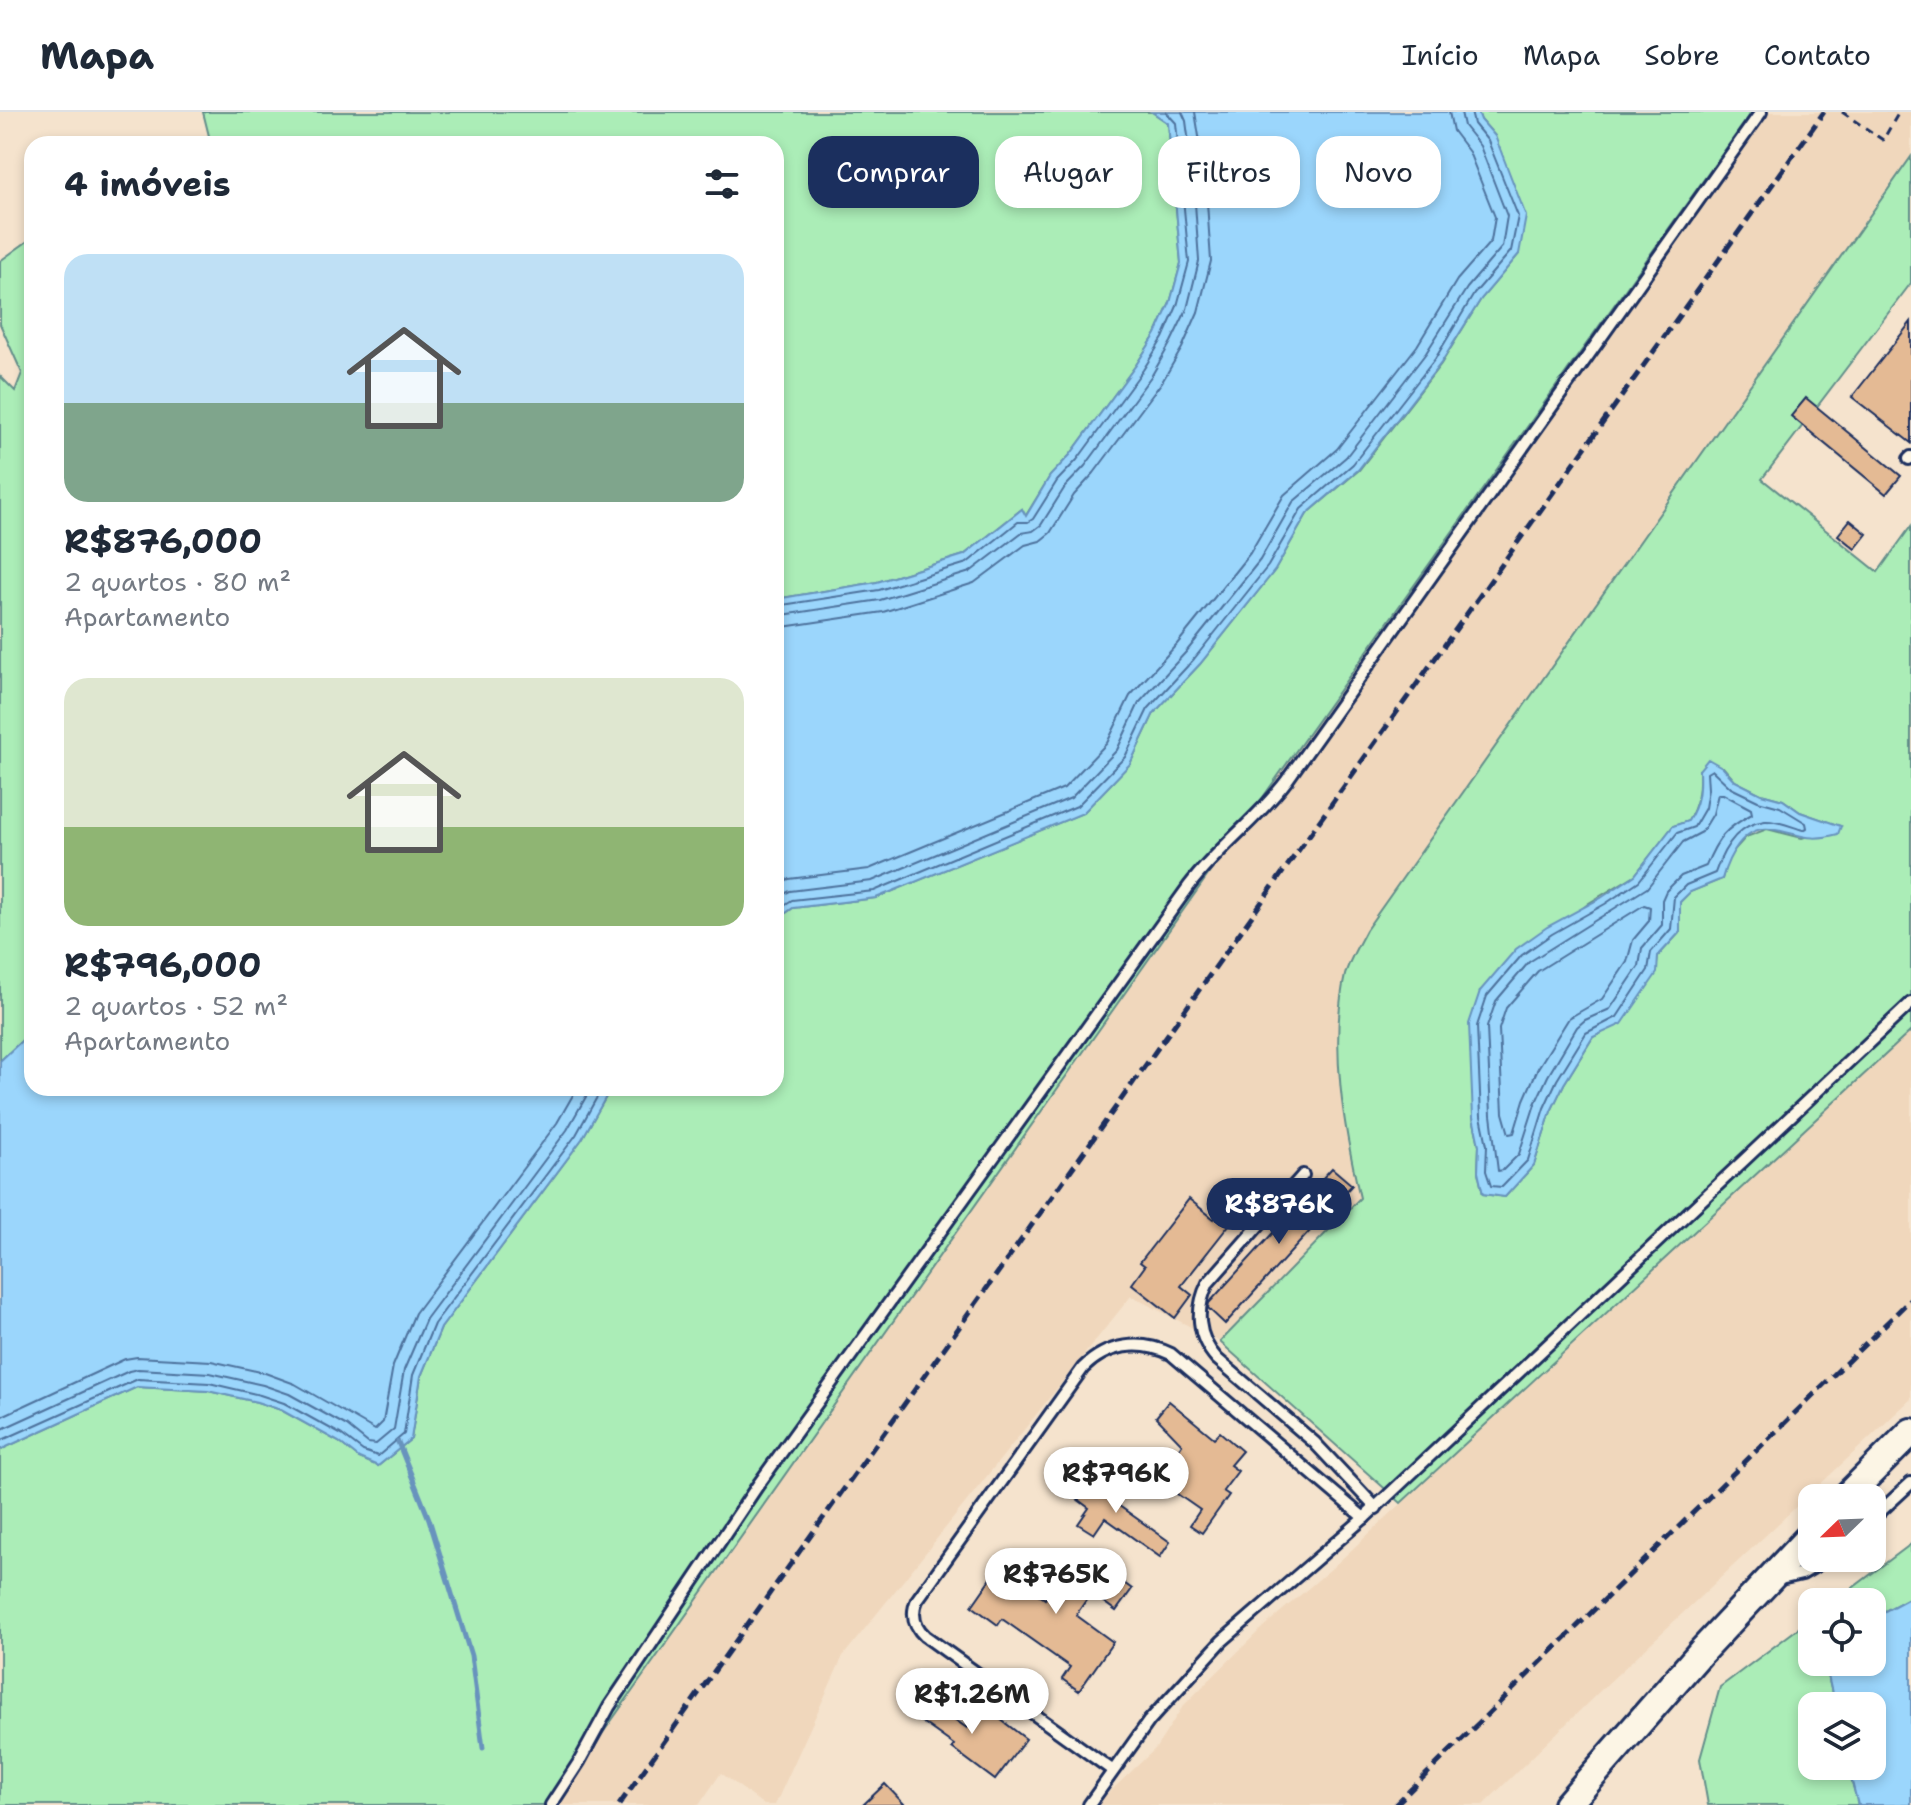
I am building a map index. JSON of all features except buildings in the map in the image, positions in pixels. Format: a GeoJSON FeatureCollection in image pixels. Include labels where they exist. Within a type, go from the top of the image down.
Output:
{"type":"FeatureCollection","features":[{"type":"Feature","properties":{"kind":"street"},"geometry":{"type":"LineString","coordinates":[[1859,1484],[1911,1432]]}},
{"type":"Feature","properties":{"kind":"street"},"geometry":{"type":"LineString","coordinates":[[1567,1805],[1692,1662],[1798,1550]]}},
{"type":"Feature","properties":{"kind":"lane"},"geometry":{"type":"LineString","coordinates":[[551,1805],[609,1707],[767,1473],[1189,886],[1287,780],[1761,112]]}},
{"type":"Feature","properties":{"kind":"lane"},"geometry":{"type":"LineString","coordinates":[[1089,1805],[1149,1721],[1205,1658],[1257,1609],[1376,1508],[1911,1003]]}},
{"type":"Feature","properties":{"kind":"lane"},"geometry":{"type":"LineString","coordinates":[[1303,1175],[1208,1283],[1200,1302],[1201,1329],[1205,1342],[1217,1359],[1304,1433],[1376,1508]]}},
{"type":"Feature","properties":{"kind":"lane"},"geometry":{"type":"LineString","coordinates":[[1112,1770],[925,1636],[913,1614],[917,1600],[1087,1364],[1107,1351],[1131,1345],[1154,1348],[1176,1357],[1364,1518]]}},
{"type":"Feature","properties":{"kind":"lane"},"geometry":{"type":"LineString","coordinates":[[1886,1506],[1911,1483]]}},
{"type":"Feature","properties":{"kind":"lane"},"geometry":{"type":"LineString","coordinates":[[1769,1582],[1805,1572]]}},
{"type":"Feature","properties":{"kind":"path"},"geometry":{"type":"LineString","coordinates":[[1842,112],[1883,140],[1899,112]]}},
{"type":"Feature","properties":{"kind":"shaded area"},"geometry":{"type":"Polygon","coordinates":[[[1752,112],[1911,112],[1911,157],[1339,1020],[1347,1141],[1360,1198],[1220,1342],[1131,1296],[843,1656],[775,1805],[764,1805],[721,1773],[699,1805],[553,1805],[1268,790],[1752,112]]]}},
{"type":"Feature","properties":{"kind":"shaded area"},"geometry":{"type":"Polygon","coordinates":[[[1911,1031],[1911,1399],[1820,1484],[1798,1484],[1798,1505],[1483,1805],[1096,1805],[1156,1748],[1183,1706],[1263,1627],[1332,1568],[1911,1031]]]}},
{"type":"Feature","properties":{"kind":"green space"},"geometry":{"type":"Polygon","coordinates":[[[203,112],[1152,112],[1168,123],[1169,136],[1158,136],[1158,208],[1176,208],[1181,263],[1170,303],[1156,334],[1136,365],[1070,455],[1050,476],[1025,517],[1022,509],[964,555],[877,582],[784,598],[784,136],[209,136],[203,112]]]}},
{"type":"Feature","properties":{"kind":"green space"},"geometry":{"type":"Polygon","coordinates":[[[1478,112],[1752,112],[1268,790],[552,1805],[0,1805],[0,1450],[137,1387],[208,1391],[257,1402],[281,1410],[339,1442],[359,1458],[378,1466],[411,1439],[421,1376],[441,1328],[582,1139],[606,1096],[784,1096],[784,914],[793,908],[876,898],[1083,813],[1130,764],[1154,713],[1200,664],[1275,570],[1307,514],[1359,470],[1441,364],[1481,299],[1519,254],[1495,136],[1478,112]]]}},
{"type":"Feature","properties":{"kind":"green space"},"geometry":{"type":"Polygon","coordinates":[[[1911,157],[1911,283],[1762,479],[1878,572],[1911,526],[1911,1031],[1401,1503],[1220,1342],[1360,1198],[1340,1087],[1338,1030],[1345,975],[1366,930],[1911,157]],[[1723,767],[1699,770],[1698,797],[1688,821],[1673,826],[1635,875],[1589,903],[1480,991],[1473,1117],[1483,1194],[1505,1197],[1534,1165],[1551,1111],[1593,1037],[1622,1023],[1656,973],[1658,956],[1680,932],[1680,902],[1690,892],[1722,879],[1727,858],[1746,837],[1767,829],[1802,838],[1840,826],[1800,812],[1783,800],[1761,794],[1735,781],[1723,767]]]}},
{"type":"Feature","properties":{"kind":"green space"},"geometry":{"type":"Polygon","coordinates":[[[24,244],[24,1038],[0,1061],[0,376],[15,391],[22,373],[0,324],[0,261],[24,244]]]}},
{"type":"Feature","properties":{"kind":"green space"},"geometry":{"type":"Polygon","coordinates":[[[1911,1544],[1911,1597],[1886,1610],[1886,1588],[1853,1588],[1874,1572],[1886,1572],[1886,1563],[1911,1544]]]}},
{"type":"Feature","properties":{"kind":"green space"},"geometry":{"type":"Polygon","coordinates":[[[1798,1628],[1798,1676],[1828,1676],[1832,1692],[1798,1692],[1798,1780],[1852,1780],[1858,1805],[1708,1805],[1700,1759],[1720,1687],[1798,1628]]]}},
{"type":"Feature","properties":{"kind":"water"},"geometry":{"type":"Polygon","coordinates":[[[1152,112],[1478,112],[1495,136],[1526,216],[1519,254],[1481,299],[1441,363],[1358,470],[1307,514],[1275,570],[1200,664],[1154,713],[1130,764],[1083,813],[876,898],[793,908],[784,914],[784,598],[877,582],[964,555],[1022,509],[1026,516],[1050,476],[1070,455],[1156,334],[1170,303],[1181,263],[1176,208],[1300,208],[1300,136],[1169,136],[1168,123],[1152,112]]]}},
{"type":"Feature","properties":{"kind":"water"},"geometry":{"type":"Polygon","coordinates":[[[1708,759],[1722,767],[1735,781],[1761,794],[1783,800],[1800,812],[1841,826],[1838,834],[1818,838],[1770,829],[1752,832],[1738,845],[1722,879],[1690,892],[1680,902],[1680,932],[1658,956],[1657,973],[1622,1024],[1593,1037],[1551,1111],[1534,1165],[1505,1197],[1483,1194],[1473,1117],[1469,1024],[1480,991],[1516,949],[1635,875],[1673,826],[1688,821],[1698,797],[1699,770],[1708,759]]]}},
{"type":"Feature","properties":{"kind":"water"},"geometry":{"type":"Polygon","coordinates":[[[24,1038],[24,1096],[606,1096],[582,1139],[441,1328],[421,1376],[411,1439],[378,1466],[359,1458],[339,1442],[281,1410],[257,1402],[208,1391],[137,1387],[0,1450],[0,1061],[24,1038]]]}},
{"type":"Feature","properties":{"kind":"water"},"geometry":{"type":"Polygon","coordinates":[[[1911,1597],[1911,1805],[1858,1805],[1852,1780],[1886,1780],[1886,1692],[1832,1692],[1828,1676],[1886,1676],[1886,1610],[1911,1597]]]}},
{"type":"Feature","properties":{"kind":"waterway"},"geometry":{"type":"LineString","coordinates":[[398,1442],[429,1519],[471,1656],[483,1748]]}},
{"type":"Feature","properties":{"kind":"railway"},"geometry":{"type":"LineString","coordinates":[[619,1805],[1824,112]]}},
{"type":"Feature","properties":{"kind":"railway"},"geometry":{"type":"LineString","coordinates":[[1395,1805],[1911,1299]]}}]}
